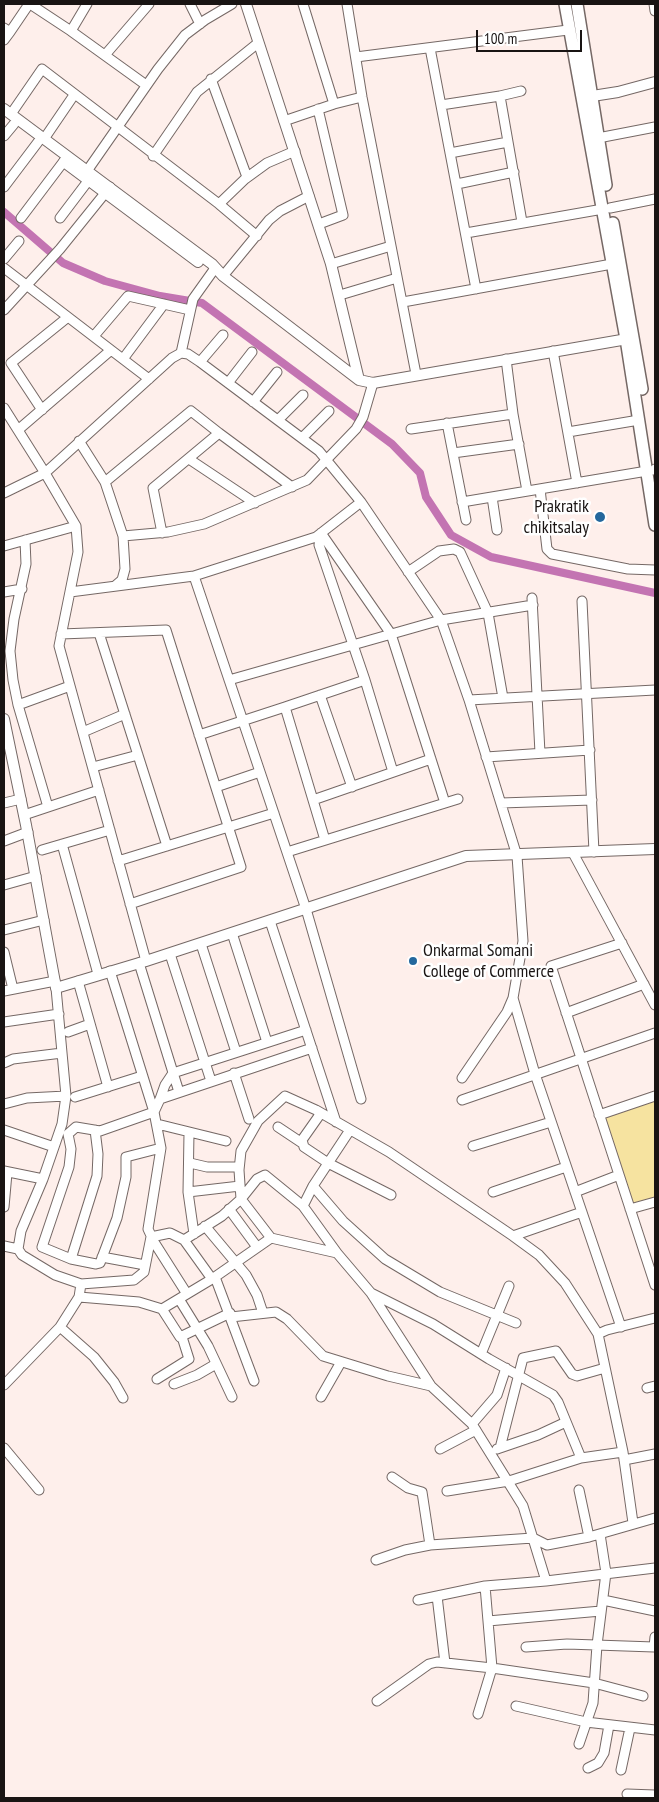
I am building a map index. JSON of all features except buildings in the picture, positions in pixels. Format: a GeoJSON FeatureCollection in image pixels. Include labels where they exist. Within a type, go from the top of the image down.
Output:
{"type":"FeatureCollection","features":[{"type":"Feature","properties":{"kind":"main road"},"geometry":{"type":"LineString","coordinates":[[565,4],[568,30],[598,138],[612,264],[630,338],[639,420],[653,472]]}},
{"type":"Feature","properties":{"kind":"main road"},"geometry":{"type":"LineString","coordinates":[[577,4],[587,97],[653,472],[655,525]]}},
{"type":"Feature","properties":{"kind":"street"},"geometry":{"type":"LineString","coordinates":[[4,40],[7,30],[29,4],[71,31],[146,85]]}},
{"type":"Feature","properties":{"kind":"street"},"geometry":{"type":"LineString","coordinates":[[71,31],[87,4]]}},
{"type":"Feature","properties":{"kind":"street"},"geometry":{"type":"LineString","coordinates":[[105,55],[149,4]]}},
{"type":"Feature","properties":{"kind":"street"},"geometry":{"type":"LineString","coordinates":[[190,4],[200,24]]}},
{"type":"Feature","properties":{"kind":"street"},"geometry":{"type":"LineString","coordinates":[[60,218],[146,85],[185,35],[232,4]]}},
{"type":"Feature","properties":{"kind":"street"},"geometry":{"type":"LineString","coordinates":[[246,4],[319,224],[340,295],[359,380]]}},
{"type":"Feature","properties":{"kind":"street"},"geometry":{"type":"LineString","coordinates":[[303,4],[334,104]]}},
{"type":"Feature","properties":{"kind":"street"},"geometry":{"type":"LineString","coordinates":[[347,4],[362,97],[416,374]]}},
{"type":"Feature","properties":{"kind":"street"},"geometry":{"type":"LineString","coordinates":[[654,4],[655,11]]}},
{"type":"Feature","properties":{"kind":"street"},"geometry":{"type":"LineString","coordinates":[[356,57],[568,30]]}},
{"type":"Feature","properties":{"kind":"street"},"geometry":{"type":"LineString","coordinates":[[153,156],[197,92],[258,43]]}},
{"type":"Feature","properties":{"kind":"street"},"geometry":{"type":"LineString","coordinates":[[430,48],[476,289]]}},
{"type":"Feature","properties":{"kind":"street"},"geometry":{"type":"LineString","coordinates":[[4,136],[8,116],[42,69],[153,156],[219,204],[257,236]]}},
{"type":"Feature","properties":{"kind":"street"},"geometry":{"type":"LineString","coordinates":[[211,79],[247,177]]}},
{"type":"Feature","properties":{"kind":"street"},"geometry":{"type":"LineString","coordinates":[[587,97],[655,82]]}},
{"type":"Feature","properties":{"kind":"street"},"geometry":{"type":"LineString","coordinates":[[440,105],[521,91]]}},
{"type":"Feature","properties":{"kind":"street"},"geometry":{"type":"LineString","coordinates":[[4,187],[74,95]]}},
{"type":"Feature","properties":{"kind":"street"},"geometry":{"type":"LineString","coordinates":[[500,96],[522,222]]}},
{"type":"Feature","properties":{"kind":"street"},"geometry":{"type":"LineString","coordinates":[[284,121],[334,104],[362,97]]}},
{"type":"Feature","properties":{"kind":"street"},"geometry":{"type":"LineString","coordinates":[[318,110],[343,215],[319,224]]}},
{"type":"Feature","properties":{"kind":"street"},"geometry":{"type":"LineString","coordinates":[[8,116],[213,272],[223,276]]}},
{"type":"Feature","properties":{"kind":"street"},"geometry":{"type":"LineString","coordinates":[[598,138],[655,127]]}},
{"type":"Feature","properties":{"kind":"street"},"geometry":{"type":"LineString","coordinates":[[41,140],[64,162],[88,176]]}},
{"type":"Feature","properties":{"kind":"street"},"geometry":{"type":"LineString","coordinates":[[450,153],[508,142]]}},
{"type":"Feature","properties":{"kind":"street"},"geometry":{"type":"LineString","coordinates":[[219,204],[247,177],[267,163],[294,151]]}},
{"type":"Feature","properties":{"kind":"street"},"geometry":{"type":"LineString","coordinates":[[21,218],[64,162]]}},
{"type":"Feature","properties":{"kind":"street"},"geometry":{"type":"LineString","coordinates":[[457,184],[514,172]]}},
{"type":"Feature","properties":{"kind":"street"},"geometry":{"type":"LineString","coordinates":[[4,310],[50,261],[107,191]]}},
{"type":"Feature","properties":{"kind":"street"},"geometry":{"type":"LineString","coordinates":[[107,191],[212,264],[223,276],[359,380],[372,383],[630,338]]}},
{"type":"Feature","properties":{"kind":"street"},"geometry":{"type":"LineString","coordinates":[[223,276],[280,211],[309,196]]}},
{"type":"Feature","properties":{"kind":"street"},"geometry":{"type":"LineString","coordinates":[[466,233],[655,199]]}},
{"type":"Feature","properties":{"kind":"street"},"geometry":{"type":"LineString","coordinates":[[4,259],[19,241]]}},
{"type":"Feature","properties":{"kind":"street"},"geometry":{"type":"LineString","coordinates":[[331,264],[391,246]]}},
{"type":"Feature","properties":{"kind":"street"},"geometry":{"type":"LineString","coordinates":[[403,302],[612,264]]}},
{"type":"Feature","properties":{"kind":"street"},"geometry":{"type":"LineString","coordinates":[[4,268],[149,380]]}},
{"type":"Feature","properties":{"kind":"street"},"geometry":{"type":"LineString","coordinates":[[182,353],[191,306],[213,272]]}},
{"type":"Feature","properties":{"kind":"street"},"geometry":{"type":"LineString","coordinates":[[340,295],[397,278]]}},
{"type":"Feature","properties":{"kind":"street"},"geometry":{"type":"LineString","coordinates":[[94,336],[128,296],[164,304],[191,306]]}},
{"type":"Feature","properties":{"kind":"street"},"geometry":{"type":"LineString","coordinates":[[123,359],[164,304]]}},
{"type":"Feature","properties":{"kind":"street"},"geometry":{"type":"LineString","coordinates":[[42,410],[11,363],[68,317]]}},
{"type":"Feature","properties":{"kind":"street"},"geometry":{"type":"LineString","coordinates":[[200,362],[223,335]]}},
{"type":"Feature","properties":{"kind":"street"},"geometry":{"type":"LineString","coordinates":[[18,430],[111,350]]}},
{"type":"Feature","properties":{"kind":"street"},"geometry":{"type":"LineString","coordinates":[[553,351],[577,483]]}},
{"type":"Feature","properties":{"kind":"street"},"geometry":{"type":"LineString","coordinates":[[228,383],[252,352]]}},
{"type":"Feature","properties":{"kind":"street"},"geometry":{"type":"LineString","coordinates":[[4,493],[45,473],[172,358],[182,353],[188,354],[200,362],[319,451],[362,502],[441,620],[469,700],[517,856],[523,941],[513,998],[507,1012],[462,1078]]}},
{"type":"Feature","properties":{"kind":"street"},"geometry":{"type":"LineString","coordinates":[[506,359],[513,414],[527,491]]}},
{"type":"Feature","properties":{"kind":"street"},"geometry":{"type":"LineString","coordinates":[[253,402],[277,372]]}},
{"type":"Feature","properties":{"kind":"street"},"geometry":{"type":"LineString","coordinates":[[123,536],[162,532],[204,524],[307,480],[356,429],[363,417],[372,383]]}},
{"type":"Feature","properties":{"kind":"street"},"geometry":{"type":"LineString","coordinates":[[278,420],[302,395]]}},
{"type":"Feature","properties":{"kind":"street"},"geometry":{"type":"LineString","coordinates":[[105,482],[191,410],[292,487]]}},
{"type":"Feature","properties":{"kind":"street"},"geometry":{"type":"LineString","coordinates":[[302,438],[329,411]]}},
{"type":"Feature","properties":{"kind":"street"},"geometry":{"type":"LineString","coordinates":[[5,414],[18,430],[76,526],[78,552],[59,646],[130,904],[143,962],[179,1092]]}},
{"type":"Feature","properties":{"kind":"street"},"geometry":{"type":"LineString","coordinates":[[411,429],[513,414]]}},
{"type":"Feature","properties":{"kind":"street"},"geometry":{"type":"LineString","coordinates":[[568,432],[639,420]]}},
{"type":"Feature","properties":{"kind":"street"},"geometry":{"type":"LineString","coordinates":[[448,423],[466,520]]}},
{"type":"Feature","properties":{"kind":"street"},"geometry":{"type":"LineString","coordinates":[[162,532],[153,488],[219,433]]}},
{"type":"Feature","properties":{"kind":"street"},"geometry":{"type":"LineString","coordinates":[[79,441],[105,482],[123,536],[125,569],[122,580],[115,586]]}},
{"type":"Feature","properties":{"kind":"street"},"geometry":{"type":"LineString","coordinates":[[453,453],[518,444]]}},
{"type":"Feature","properties":{"kind":"street"},"geometry":{"type":"LineString","coordinates":[[189,459],[255,503]]}},
{"type":"Feature","properties":{"kind":"street"},"geometry":{"type":"LineString","coordinates":[[462,502],[653,472]]}},
{"type":"Feature","properties":{"kind":"street"},"geometry":{"type":"LineString","coordinates":[[540,489],[547,549],[552,554],[628,569],[655,570]]}},
{"type":"Feature","properties":{"kind":"street"},"geometry":{"type":"LineString","coordinates":[[492,497],[497,530]]}},
{"type":"Feature","properties":{"kind":"street"},"geometry":{"type":"LineString","coordinates":[[70,592],[194,576],[316,537],[362,502]]}},
{"type":"Feature","properties":{"kind":"street"},"geometry":{"type":"LineString","coordinates":[[4,546],[76,526]]}},
{"type":"Feature","properties":{"kind":"street"},"geometry":{"type":"LineString","coordinates":[[322,533],[392,634],[445,803]]}},
{"type":"Feature","properties":{"kind":"street"},"geometry":{"type":"LineString","coordinates":[[322,533],[319,545],[365,680],[393,772]]}},
{"type":"Feature","properties":{"kind":"street"},"geometry":{"type":"LineString","coordinates":[[24,540],[26,564],[14,619],[10,651],[18,705],[48,807]]}},
{"type":"Feature","properties":{"kind":"street"},"geometry":{"type":"LineString","coordinates":[[408,572],[439,551],[454,549],[460,552],[488,613],[503,698]]}},
{"type":"Feature","properties":{"kind":"street"},"geometry":{"type":"LineString","coordinates":[[194,576],[306,909],[361,1099]]}},
{"type":"Feature","properties":{"kind":"street"},"geometry":{"type":"LineString","coordinates":[[4,592],[22,589]]}},
{"type":"Feature","properties":{"kind":"street"},"geometry":{"type":"LineString","coordinates":[[582,601],[588,694],[594,852]]}},
{"type":"Feature","properties":{"kind":"street"},"geometry":{"type":"LineString","coordinates":[[229,680],[441,620],[488,613],[532,602],[540,753]]}},
{"type":"Feature","properties":{"kind":"street"},"geometry":{"type":"LineString","coordinates":[[62,634],[166,630],[241,867],[130,904]]}},
{"type":"Feature","properties":{"kind":"street"},"geometry":{"type":"LineString","coordinates":[[99,633],[167,846]]}},
{"type":"Feature","properties":{"kind":"street"},"geometry":{"type":"LineString","coordinates":[[199,735],[365,680]]}},
{"type":"Feature","properties":{"kind":"street"},"geometry":{"type":"LineString","coordinates":[[18,705],[70,686]]}},
{"type":"Feature","properties":{"kind":"street"},"geometry":{"type":"LineString","coordinates":[[469,700],[655,690]]}},
{"type":"Feature","properties":{"kind":"street"},"geometry":{"type":"LineString","coordinates":[[320,695],[352,787]]}},
{"type":"Feature","properties":{"kind":"street"},"geometry":{"type":"LineString","coordinates":[[285,707],[325,840]]}},
{"type":"Feature","properties":{"kind":"street"},"geometry":{"type":"LineString","coordinates":[[83,732],[125,714]]}},
{"type":"Feature","properties":{"kind":"street"},"geometry":{"type":"LineString","coordinates":[[4,719],[8,758],[21,799],[29,813],[28,832],[58,985],[62,1053],[71,1097],[43,1180],[21,1231],[18,1249],[22,1255],[55,1275],[81,1284],[134,1280],[144,1272],[161,1148],[154,1112],[110,971]]}},
{"type":"Feature","properties":{"kind":"street"},"geometry":{"type":"LineString","coordinates":[[486,757],[590,750]]}},
{"type":"Feature","properties":{"kind":"street"},"geometry":{"type":"LineString","coordinates":[[92,767],[138,755]]}},
{"type":"Feature","properties":{"kind":"street"},"geometry":{"type":"LineString","coordinates":[[313,800],[431,759]]}},
{"type":"Feature","properties":{"kind":"street"},"geometry":{"type":"LineString","coordinates":[[216,787],[260,772]]}},
{"type":"Feature","properties":{"kind":"street"},"geometry":{"type":"LineString","coordinates":[[29,813],[99,790]]}},
{"type":"Feature","properties":{"kind":"street"},"geometry":{"type":"LineString","coordinates":[[4,803],[21,799]]}},
{"type":"Feature","properties":{"kind":"street"},"geometry":{"type":"LineString","coordinates":[[287,852],[458,799]]}},
{"type":"Feature","properties":{"kind":"street"},"geometry":{"type":"LineString","coordinates":[[501,803],[592,800]]}},
{"type":"Feature","properties":{"kind":"street"},"geometry":{"type":"LineString","coordinates":[[118,861],[274,813]]}},
{"type":"Feature","properties":{"kind":"street"},"geometry":{"type":"LineString","coordinates":[[42,850],[110,830]]}},
{"type":"Feature","properties":{"kind":"street"},"geometry":{"type":"LineString","coordinates":[[4,841],[28,832]]}},
{"type":"Feature","properties":{"kind":"street"},"geometry":{"type":"LineString","coordinates":[[62,844],[98,974]]}},
{"type":"Feature","properties":{"kind":"street"},"geometry":{"type":"LineString","coordinates":[[4,991],[58,985],[143,962],[466,856],[517,856],[655,849]]}},
{"type":"Feature","properties":{"kind":"street"},"geometry":{"type":"LineString","coordinates":[[573,853],[655,1005]]}},
{"type":"Feature","properties":{"kind":"street"},"geometry":{"type":"LineString","coordinates":[[4,886],[36,876]]}},
{"type":"Feature","properties":{"kind":"street"},"geometry":{"type":"LineString","coordinates":[[4,930],[44,920]]}},
{"type":"Feature","properties":{"kind":"street"},"geometry":{"type":"LineString","coordinates":[[270,921],[334,1113],[350,1130],[389,1152],[516,1234],[565,1283],[603,1332],[605,1368],[623,1456],[633,1523]]}},
{"type":"Feature","properties":{"kind":"street"},"geometry":{"type":"LineString","coordinates":[[232,933],[267,1042]]}},
{"type":"Feature","properties":{"kind":"street"},"geometry":{"type":"LineString","coordinates":[[622,943],[551,966],[655,1284]]}},
{"type":"Feature","properties":{"kind":"street"},"geometry":{"type":"LineString","coordinates":[[200,944],[236,1052]]}},
{"type":"Feature","properties":{"kind":"street"},"geometry":{"type":"LineString","coordinates":[[4,952],[13,989]]}},
{"type":"Feature","properties":{"kind":"street"},"geometry":{"type":"LineString","coordinates":[[170,954],[211,1081]]}},
{"type":"Feature","properties":{"kind":"street"},"geometry":{"type":"LineString","coordinates":[[78,980],[108,1087]]}},
{"type":"Feature","properties":{"kind":"street"},"geometry":{"type":"LineString","coordinates":[[566,1013],[644,984]]}},
{"type":"Feature","properties":{"kind":"street"},"geometry":{"type":"LineString","coordinates":[[513,998],[535,1074],[621,1327]]}},
{"type":"Feature","properties":{"kind":"street"},"geometry":{"type":"LineString","coordinates":[[4,1022],[59,1014]]}},
{"type":"Feature","properties":{"kind":"street"},"geometry":{"type":"LineString","coordinates":[[68,1032],[90,1024]]}},
{"type":"Feature","properties":{"kind":"street"},"geometry":{"type":"LineString","coordinates":[[161,1148],[126,1157],[126,1177],[117,1218],[98,1264],[71,1259],[42,1247],[69,1167],[71,1149],[68,1134],[76,1127],[100,1131],[154,1112],[165,1085],[173,1073],[306,1030]]}},
{"type":"Feature","properties":{"kind":"street"},"geometry":{"type":"LineString","coordinates":[[462,1100],[655,1033]]}},
{"type":"Feature","properties":{"kind":"street"},"geometry":{"type":"LineString","coordinates":[[160,1099],[312,1048]]}},
{"type":"Feature","properties":{"kind":"street"},"geometry":{"type":"LineString","coordinates":[[4,1063],[12,1059],[62,1053]]}},
{"type":"Feature","properties":{"kind":"street"},"geometry":{"type":"LineString","coordinates":[[234,1073],[249,1119]]}},
{"type":"Feature","properties":{"kind":"street"},"geometry":{"type":"LineString","coordinates":[[4,1104],[27,1098],[71,1097],[142,1076]]}},
{"type":"Feature","properties":{"kind":"street"},"geometry":{"type":"LineString","coordinates":[[334,1113],[321,1113],[284,1096],[258,1121],[241,1151],[239,1167],[241,1199],[271,1238],[338,1254]]}},
{"type":"Feature","properties":{"kind":"street"},"geometry":{"type":"LineString","coordinates":[[599,1115],[655,1096]]}},
{"type":"Feature","properties":{"kind":"street"},"geometry":{"type":"LineString","coordinates":[[302,1143],[303,1137],[321,1113]]}},
{"type":"Feature","properties":{"kind":"street"},"geometry":{"type":"LineString","coordinates":[[473,1146],[551,1122]]}},
{"type":"Feature","properties":{"kind":"street"},"geometry":{"type":"LineString","coordinates":[[156,1124],[226,1140]]}},
{"type":"Feature","properties":{"kind":"street"},"geometry":{"type":"LineString","coordinates":[[278,1127],[328,1163],[391,1195]]}},
{"type":"Feature","properties":{"kind":"street"},"geometry":{"type":"LineString","coordinates":[[4,1130],[54,1147]]}},
{"type":"Feature","properties":{"kind":"street"},"geometry":{"type":"LineString","coordinates":[[71,1259],[97,1176],[98,1154],[95,1130]]}},
{"type":"Feature","properties":{"kind":"street"},"geometry":{"type":"LineString","coordinates":[[303,1206],[313,1186],[350,1130]]}},
{"type":"Feature","properties":{"kind":"street"},"geometry":{"type":"LineString","coordinates":[[189,1133],[190,1163],[188,1192],[194,1234]]}},
{"type":"Feature","properties":{"kind":"street"},"geometry":{"type":"LineString","coordinates":[[190,1163],[206,1167],[239,1167]]}},
{"type":"Feature","properties":{"kind":"street"},"geometry":{"type":"LineString","coordinates":[[493,1192],[566,1167]]}},
{"type":"Feature","properties":{"kind":"street"},"geometry":{"type":"LineString","coordinates":[[4,1208],[5,1172],[43,1180]]}},
{"type":"Feature","properties":{"kind":"street"},"geometry":{"type":"LineString","coordinates":[[184,1240],[229,1209],[241,1199],[257,1179],[265,1175],[303,1206],[338,1254],[371,1293],[432,1386],[474,1427],[490,1451],[523,1506],[546,1581]]}},
{"type":"Feature","properties":{"kind":"street"},"geometry":{"type":"LineString","coordinates":[[575,1192],[619,1175]]}},
{"type":"Feature","properties":{"kind":"street"},"geometry":{"type":"LineString","coordinates":[[188,1192],[240,1186]]}},
{"type":"Feature","properties":{"kind":"street"},"geometry":{"type":"LineString","coordinates":[[313,1186],[344,1221],[385,1259],[440,1292],[516,1322]]}},
{"type":"Feature","properties":{"kind":"street"},"geometry":{"type":"LineString","coordinates":[[630,1209],[655,1202]]}},
{"type":"Feature","properties":{"kind":"street"},"geometry":{"type":"LineString","coordinates":[[229,1209],[257,1247]]}},
{"type":"Feature","properties":{"kind":"street"},"geometry":{"type":"LineString","coordinates":[[516,1234],[582,1212]]}},
{"type":"Feature","properties":{"kind":"street"},"geometry":{"type":"LineString","coordinates":[[205,1226],[236,1262],[251,1284],[263,1313]]}},
{"type":"Feature","properties":{"kind":"street"},"geometry":{"type":"LineString","coordinates":[[150,1233],[170,1233],[184,1240],[213,1278],[230,1315],[254,1381]]}},
{"type":"Feature","properties":{"kind":"street"},"geometry":{"type":"LineString","coordinates":[[150,1233],[232,1397]]}},
{"type":"Feature","properties":{"kind":"street"},"geometry":{"type":"LineString","coordinates":[[162,1309],[213,1278],[271,1238]]}},
{"type":"Feature","properties":{"kind":"street"},"geometry":{"type":"LineString","coordinates":[[4,1246],[18,1249]]}},
{"type":"Feature","properties":{"kind":"street"},"geometry":{"type":"LineString","coordinates":[[102,1257],[145,1265]]}},
{"type":"Feature","properties":{"kind":"street"},"geometry":{"type":"LineString","coordinates":[[4,1385],[60,1326],[79,1297],[81,1284]]}},
{"type":"Feature","properties":{"kind":"street"},"geometry":{"type":"LineString","coordinates":[[481,1354],[509,1286]]}},
{"type":"Feature","properties":{"kind":"street"},"geometry":{"type":"LineString","coordinates":[[371,1293],[433,1324],[553,1395],[581,1458]]}},
{"type":"Feature","properties":{"kind":"street"},"geometry":{"type":"LineString","coordinates":[[79,1297],[139,1302],[162,1309],[177,1334],[182,1337],[189,1359],[157,1379]]}},
{"type":"Feature","properties":{"kind":"street"},"geometry":{"type":"LineString","coordinates":[[182,1337],[230,1315],[276,1312],[286,1318],[323,1356],[388,1376],[432,1386]]}},
{"type":"Feature","properties":{"kind":"street"},"geometry":{"type":"LineString","coordinates":[[603,1332],[655,1318]]}},
{"type":"Feature","properties":{"kind":"street"},"geometry":{"type":"LineString","coordinates":[[60,1326],[94,1357],[114,1382],[123,1398]]}},
{"type":"Feature","properties":{"kind":"street"},"geometry":{"type":"LineString","coordinates":[[500,1448],[518,1374],[524,1358],[549,1350],[558,1352],[575,1376],[605,1368]]}},
{"type":"Feature","properties":{"kind":"street"},"geometry":{"type":"LineString","coordinates":[[321,1398],[342,1362]]}},
{"type":"Feature","properties":{"kind":"street"},"geometry":{"type":"LineString","coordinates":[[174,1384],[197,1376],[216,1364]]}},
{"type":"Feature","properties":{"kind":"street"},"geometry":{"type":"LineString","coordinates":[[440,1449],[474,1427],[497,1395],[506,1368]]}},
{"type":"Feature","properties":{"kind":"street"},"geometry":{"type":"LineString","coordinates":[[490,1451],[566,1422]]}},
{"type":"Feature","properties":{"kind":"street"},"geometry":{"type":"LineString","coordinates":[[4,1448],[40,1490]]}},
{"type":"Feature","properties":{"kind":"street"},"geometry":{"type":"LineString","coordinates":[[447,1490],[509,1481],[581,1458],[655,1454]]}},
{"type":"Feature","properties":{"kind":"street"},"geometry":{"type":"LineString","coordinates":[[392,1477],[408,1488],[422,1492],[430,1546]]}},
{"type":"Feature","properties":{"kind":"street"},"geometry":{"type":"LineString","coordinates":[[578,1490],[588,1537]]}},
{"type":"Feature","properties":{"kind":"street"},"geometry":{"type":"LineString","coordinates":[[376,1560],[406,1550],[430,1546],[533,1538],[547,1544],[588,1537],[655,1518]]}},
{"type":"Feature","properties":{"kind":"street"},"geometry":{"type":"LineString","coordinates":[[579,1744],[593,1702],[597,1645],[606,1573],[600,1534]]}},
{"type":"Feature","properties":{"kind":"street"},"geometry":{"type":"LineString","coordinates":[[418,1600],[485,1586],[655,1568]]}},
{"type":"Feature","properties":{"kind":"street"},"geometry":{"type":"LineString","coordinates":[[478,1714],[483,1706],[492,1668],[485,1586]]}},
{"type":"Feature","properties":{"kind":"street"},"geometry":{"type":"LineString","coordinates":[[437,1596],[445,1663]]}},
{"type":"Feature","properties":{"kind":"street"},"geometry":{"type":"LineString","coordinates":[[603,1600],[655,1611]]}},
{"type":"Feature","properties":{"kind":"street"},"geometry":{"type":"LineString","coordinates":[[488,1621],[601,1611]]}},
{"type":"Feature","properties":{"kind":"street"},"geometry":{"type":"LineString","coordinates":[[526,1647],[655,1644]]}},
{"type":"Feature","properties":{"kind":"street"},"geometry":{"type":"LineString","coordinates":[[377,1701],[429,1664],[445,1663],[594,1683],[643,1696]]}},
{"type":"Feature","properties":{"kind":"street"},"geometry":{"type":"LineString","coordinates":[[516,1706],[586,1722],[655,1730]]}},
{"type":"Feature","properties":{"kind":"street"},"geometry":{"type":"LineString","coordinates":[[588,1768],[598,1763],[604,1753],[609,1725]]}},
{"type":"Feature","properties":{"kind":"street"},"geometry":{"type":"LineString","coordinates":[[621,1770],[630,1728]]}},
{"type":"Feature","properties":{"kind":"street"},"geometry":{"type":"LineString","coordinates":[[627,1794],[655,1795]]}},
{"type":"Feature","properties":{"kind":"shaded area"},"geometry":{"type":"Polygon","coordinates":[[[655,1096],[655,1202],[630,1209],[599,1115],[655,1096]]]}},
{"type":"Feature","properties":{"kind":"waterway"},"geometry":{"type":"LineString","coordinates":[[4,212],[63,263],[105,281],[160,296],[202,303],[392,444],[420,473],[426,497],[451,535],[491,557],[655,593]]}},
{"type":"Feature","properties":{"kind":"place","name":"Prakratik chikitsalay"},"geometry":{"type":"Point","coordinates":[600,517]}},
{"type":"Feature","properties":{"kind":"place","name":"Onkarmal Somani College of Commerce"},"geometry":{"type":"Point","coordinates":[413,961]}}]}
